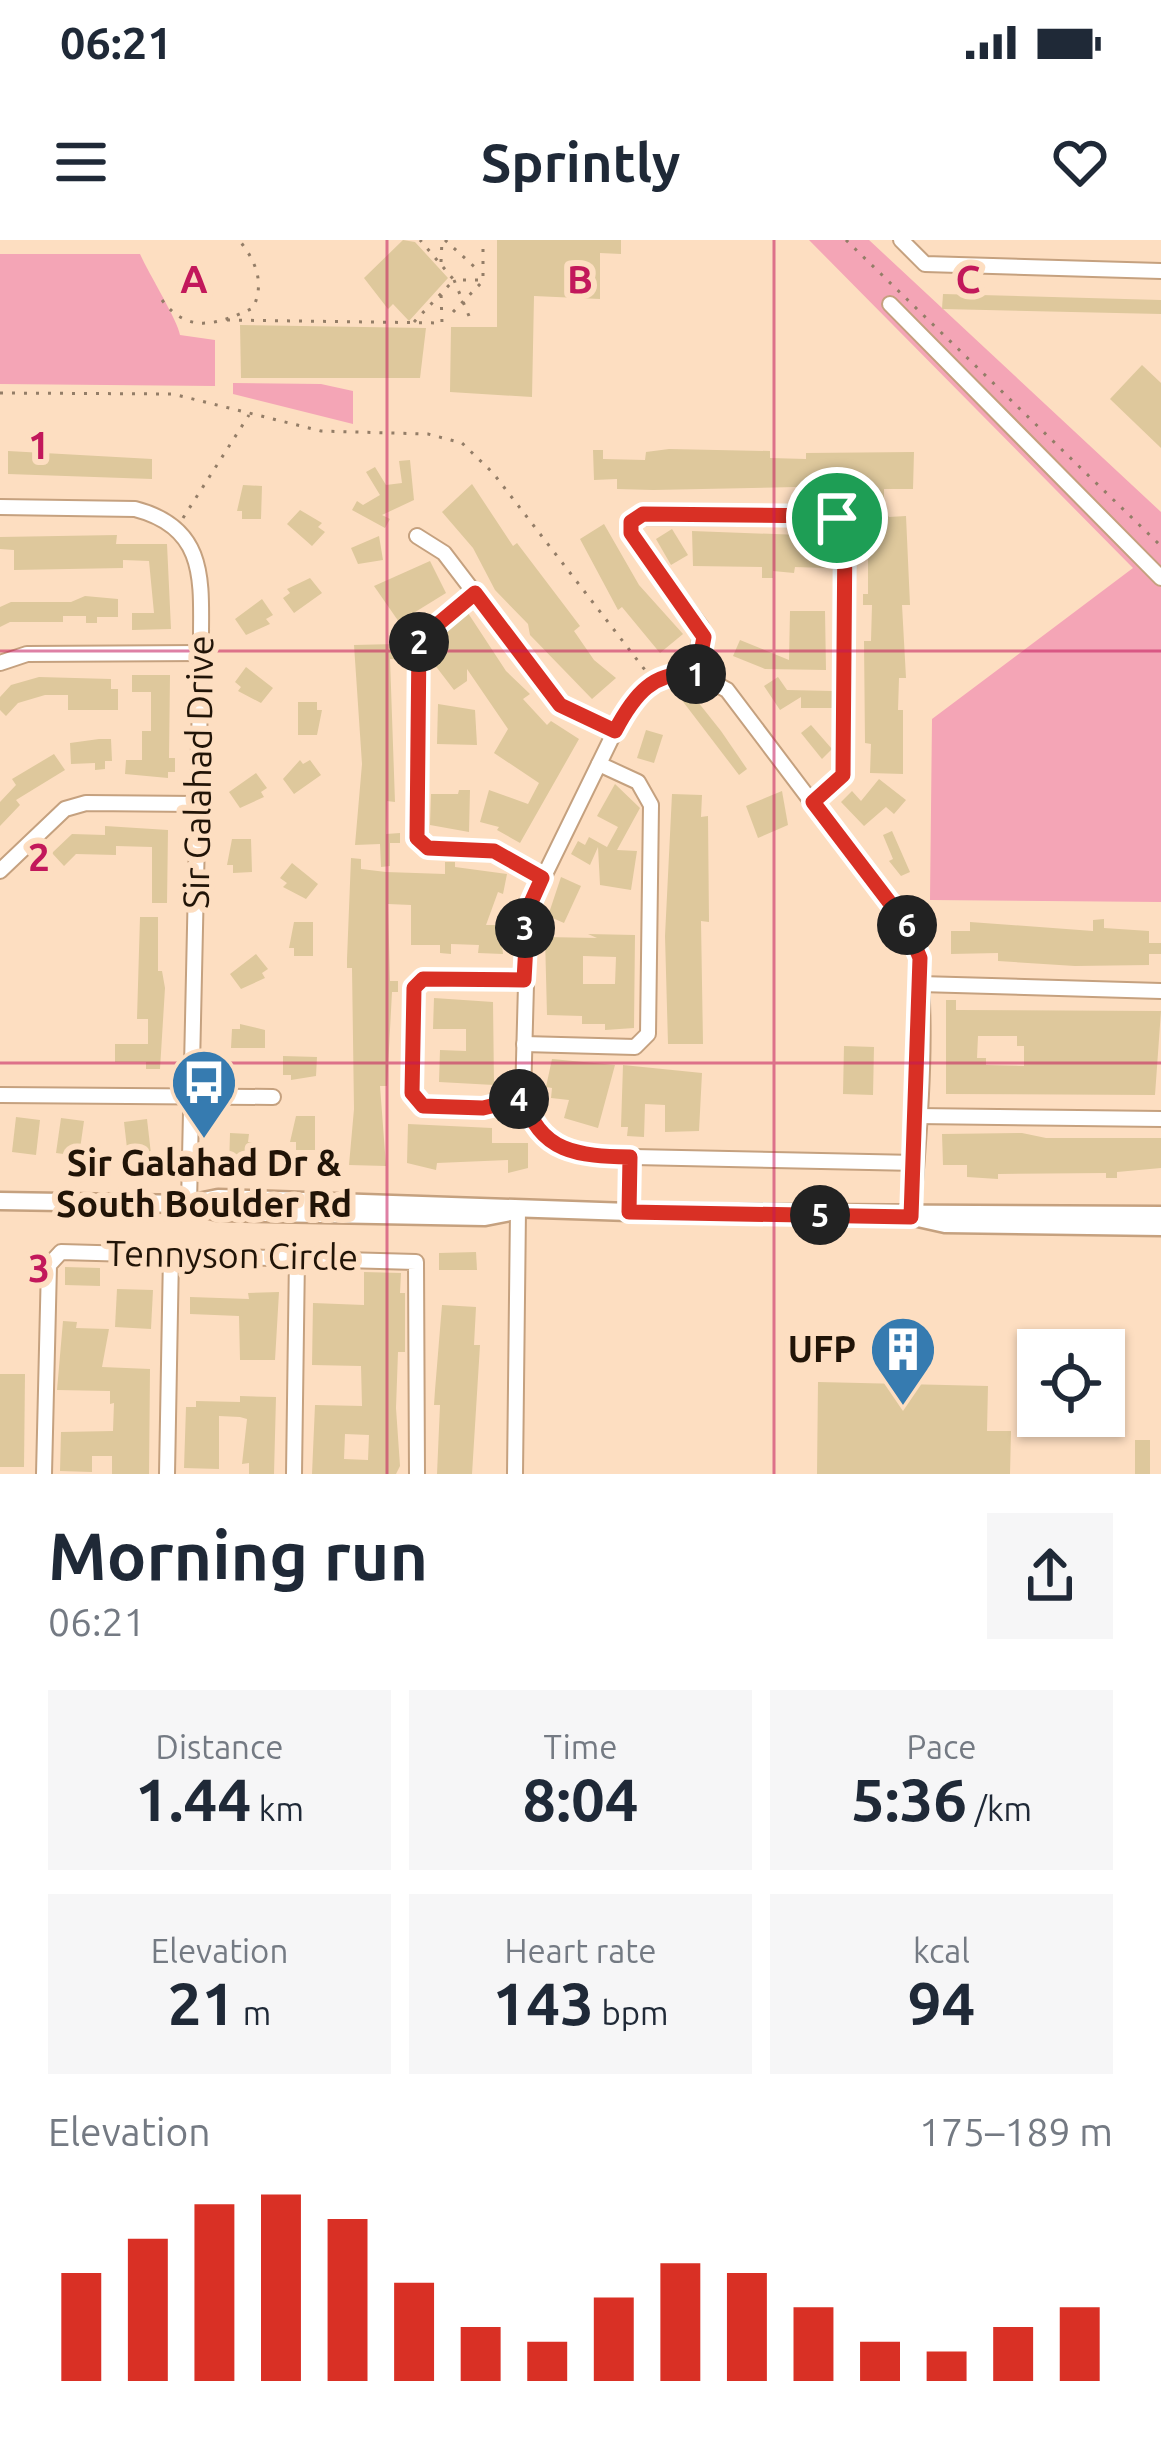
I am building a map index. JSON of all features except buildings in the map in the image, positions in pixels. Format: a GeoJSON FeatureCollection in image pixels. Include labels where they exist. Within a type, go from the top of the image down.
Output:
{"type":"FeatureCollection","features":[{"type":"Feature","properties":{"kind":"main road"},"geometry":{"type":"LineString","coordinates":[[0,1201],[189,1204],[240,1198],[486,1203],[518,1210],[1161,1227]]}},
{"type":"Feature","properties":{"kind":"main road"},"geometry":{"type":"LineString","coordinates":[[911,1217],[937,1210],[1161,1215]]}},
{"type":"Feature","properties":{"kind":"street"},"geometry":{"type":"LineString","coordinates":[[901,240],[925,264],[1161,271]]}},
{"type":"Feature","properties":{"kind":"street"},"geometry":{"type":"LineString","coordinates":[[890,304],[1161,578]]}},
{"type":"Feature","properties":{"kind":"street"},"geometry":{"type":"LineString","coordinates":[[0,507],[135,509],[176,527]]}},
{"type":"Feature","properties":{"kind":"street"},"geometry":{"type":"LineString","coordinates":[[697,674],[700,627],[631,533],[636,517],[837,518],[848,536],[843,775],[813,802]]}},
{"type":"Feature","properties":{"kind":"street","name":"Sir Galahad Drive"},"geometry":{"type":"LineString","coordinates":[[176,527],[198,562],[201,653],[189,1204]]}},
{"type":"Feature","properties":{"kind":"street"},"geometry":{"type":"LineString","coordinates":[[417,536],[444,553],[560,705],[615,731]]}},
{"type":"Feature","properties":{"kind":"street"},"geometry":{"type":"LineString","coordinates":[[475,593],[419,640],[417,838],[428,848],[494,851],[542,878]]}},
{"type":"Feature","properties":{"kind":"street"},"geometry":{"type":"LineString","coordinates":[[0,663],[27,654],[201,653]]}},
{"type":"Feature","properties":{"kind":"street"},"geometry":{"type":"LineString","coordinates":[[911,1217],[916,1163],[920,984],[913,936],[727,690],[697,674],[655,680],[638,692],[615,731],[528,909],[524,1098],[537,1130],[552,1145],[572,1154],[916,1163]]}},
{"type":"Feature","properties":{"kind":"street"},"geometry":{"type":"LineString","coordinates":[[524,1044],[635,1047],[648,1034],[651,805],[638,782],[599,764]]}},
{"type":"Feature","properties":{"kind":"street"},"geometry":{"type":"LineString","coordinates":[[0,871],[65,809],[86,803],[196,804]]}},
{"type":"Feature","properties":{"kind":"street"},"geometry":{"type":"LineString","coordinates":[[524,980],[419,981],[414,988],[412,1093],[423,1106],[464,1109],[524,1098]]}},
{"type":"Feature","properties":{"kind":"street"},"geometry":{"type":"LineString","coordinates":[[920,984],[1161,991]]}},
{"type":"Feature","properties":{"kind":"street"},"geometry":{"type":"LineString","coordinates":[[0,1095],[273,1097]]}},
{"type":"Feature","properties":{"kind":"street"},"geometry":{"type":"LineString","coordinates":[[917,1116],[1161,1119]]}},
{"type":"Feature","properties":{"kind":"street"},"geometry":{"type":"LineString","coordinates":[[629,1212],[630,1157]]}},
{"type":"Feature","properties":{"kind":"street"},"geometry":{"type":"LineString","coordinates":[[515,1474],[518,1210]]}},
{"type":"Feature","properties":{"kind":"street"},"geometry":{"type":"LineString","coordinates":[[167,1474],[171,1255]]}},
{"type":"Feature","properties":{"kind":"street","name":"Tennyson Circle"},"geometry":{"type":"LineString","coordinates":[[44,1474],[46,1302],[54,1256],[171,1255],[410,1258],[419,1267],[417,1474]]}},
{"type":"Feature","properties":{"kind":"street"},"geometry":{"type":"LineString","coordinates":[[294,1474],[297,1256]]}},
{"type":"Feature","properties":{"kind":"path"},"geometry":{"type":"LineString","coordinates":[[227,320],[253,308],[261,291],[256,266],[239,240]]}},
{"type":"Feature","properties":{"kind":"path"},"geometry":{"type":"LineString","coordinates":[[419,240],[454,280],[469,316]]}},
{"type":"Feature","properties":{"kind":"path"},"geometry":{"type":"LineString","coordinates":[[441,264],[444,240]]}},
{"type":"Feature","properties":{"kind":"path"},"geometry":{"type":"LineString","coordinates":[[444,240],[483,277]]}},
{"type":"Feature","properties":{"kind":"path"},"geometry":{"type":"LineString","coordinates":[[453,312],[483,277],[483,240]]}},
{"type":"Feature","properties":{"kind":"path"},"geometry":{"type":"LineString","coordinates":[[846,240],[1161,546]]}},
{"type":"Feature","properties":{"kind":"path"},"geometry":{"type":"LineString","coordinates":[[414,322],[454,280],[483,277]]}},
{"type":"Feature","properties":{"kind":"path"},"geometry":{"type":"LineString","coordinates":[[162,300],[180,319],[194,324],[227,320],[442,322],[441,293]]}},
{"type":"Feature","properties":{"kind":"path"},"geometry":{"type":"LineString","coordinates":[[0,393],[146,392],[321,431],[428,434],[463,443],[494,473],[655,680]]}},
{"type":"Feature","properties":{"kind":"path"},"geometry":{"type":"LineString","coordinates":[[176,527],[250,414]]}},
{"type":"Feature","properties":{"kind":"shaded area"},"geometry":{"type":"Polygon","coordinates":[[[809,240],[869,240],[1161,512],[1161,902],[930,900],[932,719],[1133,568],[809,240]]]}},
{"type":"Feature","properties":{"kind":"shaded area"},"geometry":{"type":"Polygon","coordinates":[[[0,254],[140,254],[180,335],[215,340],[215,386],[0,384],[0,254]]]}},
{"type":"Feature","properties":{"kind":"shaded area"},"geometry":{"type":"Polygon","coordinates":[[[233,383],[321,384],[353,391],[353,424],[233,394],[233,383]]]}},
{"type":"Feature","properties":{"kind":"place","name":"Sir Galahad Dr & South Boulder Rd"},"geometry":{"type":"Point","coordinates":[204,1141]}},
{"type":"Feature","properties":{"kind":"place","name":"UFP"},"geometry":{"type":"Point","coordinates":[903,1408]}},
{"type":"Feature","properties":{"kind":"route"},"geometry":{"type":"LineString","coordinates":[[636,517],[837,518],[848,536],[843,775],[813,802],[906,924],[920,958],[911,1217],[629,1212],[630,1157],[572,1154],[552,1145],[537,1130],[524,1098],[464,1109],[423,1106],[412,1093],[414,988],[423,979],[524,980],[528,909],[542,878],[494,851],[428,848],[417,838],[419,640],[424,631],[475,593],[560,705],[615,731],[638,692],[655,680],[697,674],[704,637],[631,533],[636,517]]}}]}
